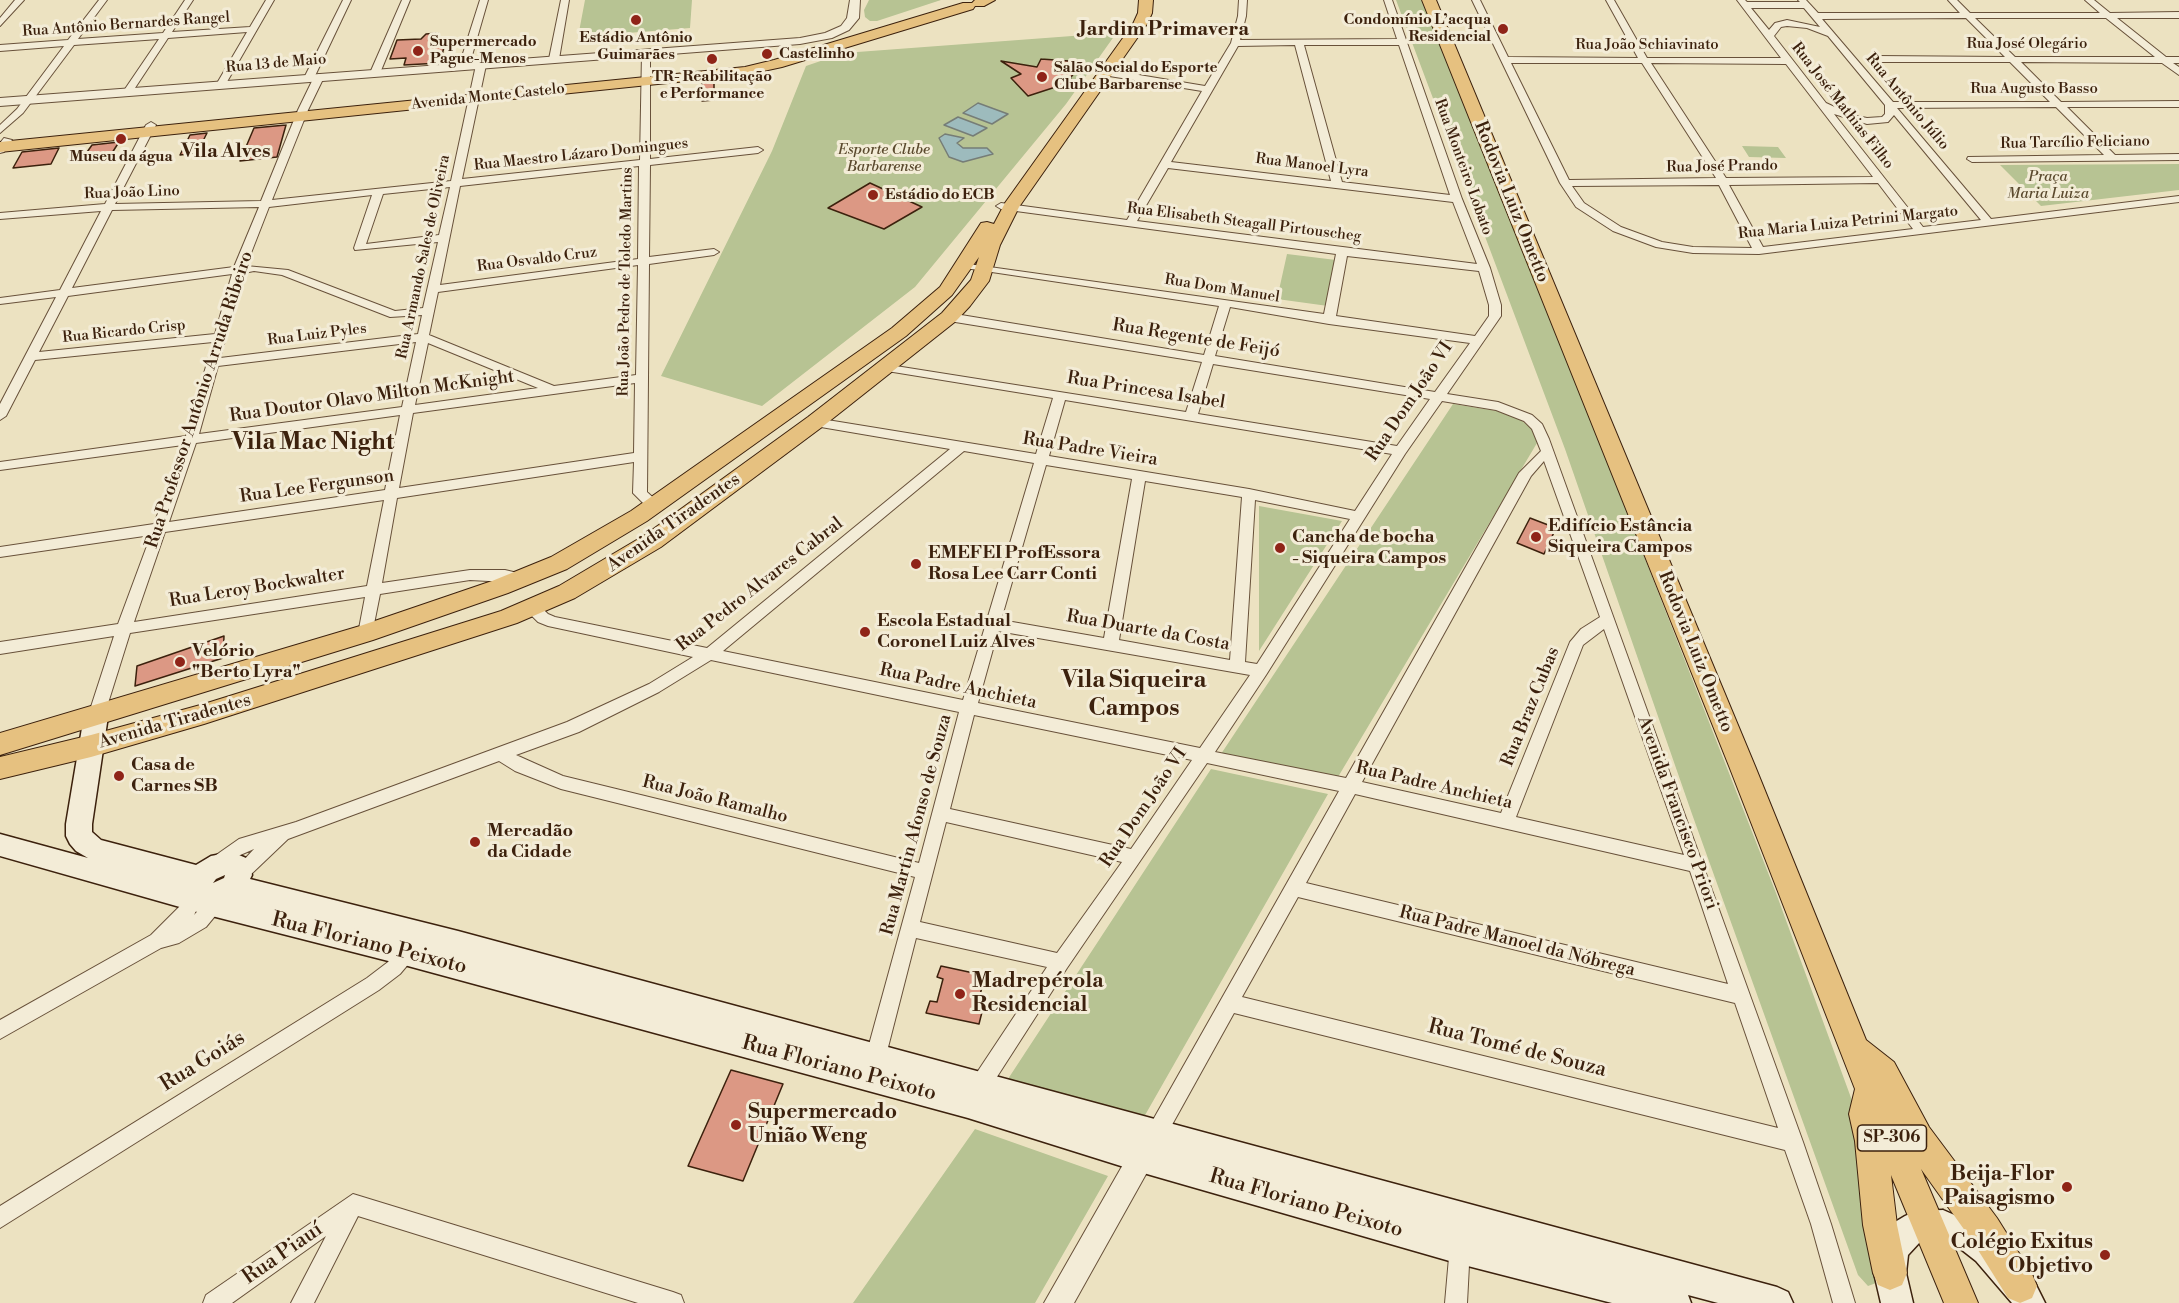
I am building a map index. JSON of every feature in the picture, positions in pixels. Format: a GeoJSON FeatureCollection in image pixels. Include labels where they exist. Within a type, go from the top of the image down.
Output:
{"type":"FeatureCollection","features":[{"type":"Feature","properties":{"kind":"main road","name":"Avenida Tiradentes"},"geometry":{"type":"LineString","coordinates":[[0,744],[365,634],[521,579],[559,563],[654,506],[899,332],[975,266],[991,245],[1006,206],[1101,71],[1131,23],[1136,12],[1137,0]]}},
{"type":"Feature","properties":{"kind":"main road","name":"Avenida Tiradentes"},"geometry":{"type":"LineString","coordinates":[[1101,71],[1140,24],[1145,13],[1146,0]]}},
{"type":"Feature","properties":{"kind":"main road","name":"Rodovia Luiz Ometto"},"geometry":{"type":"LineString","coordinates":[[1429,0],[1857,1050],[1870,1087],[1962,1303]]}},
{"type":"Feature","properties":{"kind":"main road","name":"Avenida Monte Castelo"},"geometry":{"type":"LineString","coordinates":[[2,142],[475,96],[740,66],[805,45],[971,2]]}},
{"type":"Feature","properties":{"kind":"main road","name":"Avenida Monte Castelo"},"geometry":{"type":"LineString","coordinates":[[645,78],[729,73],[769,66],[971,2]]}},
{"type":"Feature","properties":{"kind":"main road"},"geometry":{"type":"LineString","coordinates":[[851,23],[866,30]]}},
{"type":"Feature","properties":{"kind":"main road","name":"Avenida Tiradentes"},"geometry":{"type":"LineString","coordinates":[[0,768],[91,746],[358,667],[533,608],[600,574],[653,541],[815,422],[949,317],[973,291],[975,266]]}},
{"type":"Feature","properties":{"kind":"main road","name":"Rua Professor Antônio Arruda Ribeiro"},"geometry":{"type":"LineString","coordinates":[[79,836],[96,716]]}},
{"type":"Feature","properties":{"kind":"main road"},"geometry":{"type":"LineString","coordinates":[[42,856],[79,836]]}},
{"type":"Feature","properties":{"kind":"main road","name":"Rua Floriano Peixoto"},"geometry":{"type":"LineString","coordinates":[[79,836],[94,849],[215,886],[414,943],[974,1094],[1461,1234],[1675,1303]]}},
{"type":"Feature","properties":{"kind":"main road","name":"Rua Floriano Peixoto"},"geometry":{"type":"LineString","coordinates":[[0,845],[42,856],[215,886]]}},
{"type":"Feature","properties":{"kind":"main road"},"geometry":{"type":"LineString","coordinates":[[1857,1050],[1883,1072],[1918,1138],[1985,1230],[2025,1295]]}},
{"type":"Feature","properties":{"kind":"main road"},"geometry":{"type":"LineString","coordinates":[[1870,1087],[1865,1114],[1871,1141],[1880,1225],[1892,1294]]}},
{"type":"Feature","properties":{"kind":"main road"},"geometry":{"type":"LineString","coordinates":[[1892,1294],[1893,1250],[1899,1240],[1916,1227],[1943,1226],[1973,1239],[1987,1250],[2025,1295]]}},
{"type":"Feature","properties":{"kind":"main road","name":"Rua Floriano Peixoto"},"geometry":{"type":"LineString","coordinates":[[1461,1234],[1777,1303]]}},
{"type":"Feature","properties":{"kind":"street"},"geometry":{"type":"LineString","coordinates":[[0,23],[20,0]]}},
{"type":"Feature","properties":{"kind":"street"},"geometry":{"type":"LineString","coordinates":[[2,142],[15,117],[103,0]]}},
{"type":"Feature","properties":{"kind":"street"},"geometry":{"type":"LineString","coordinates":[[128,92],[189,0]]}},
{"type":"Feature","properties":{"kind":"street"},"geometry":{"type":"LineString","coordinates":[[221,85],[270,0]]}},
{"type":"Feature","properties":{"kind":"street","name":"Rua Professor Antônio Arruda Ribeiro"},"geometry":{"type":"LineString","coordinates":[[96,716],[124,629],[191,440],[239,269],[302,113],[314,77],[347,0]]}},
{"type":"Feature","properties":{"kind":"street"},"geometry":{"type":"LineString","coordinates":[[375,73],[406,0]]}},
{"type":"Feature","properties":{"kind":"street"},"geometry":{"type":"LineString","coordinates":[[464,66],[484,0]]}},
{"type":"Feature","properties":{"kind":"street"},"geometry":{"type":"LineString","coordinates":[[554,59],[565,0]]}},
{"type":"Feature","properties":{"kind":"street"},"geometry":{"type":"LineString","coordinates":[[851,23],[854,0]]}},
{"type":"Feature","properties":{"kind":"street"},"geometry":{"type":"LineString","coordinates":[[1130,224],[1235,43],[1242,16],[1243,0]]}},
{"type":"Feature","properties":{"kind":"street","name":"Rua Monteiro Lobato"},"geometry":{"type":"LineString","coordinates":[[1388,0],[1457,199],[1484,268],[1495,305],[1495,316],[1490,325],[1475,340]]}},
{"type":"Feature","properties":{"kind":"street","name":"Rua Maria Luiza Petrini Margato"},"geometry":{"type":"LineString","coordinates":[[1476,0],[1565,183],[1580,205],[1617,229],[1660,244],[1693,249],[1758,251],[2179,199]]}},
{"type":"Feature","properties":{"kind":"street"},"geometry":{"type":"LineString","coordinates":[[1610,0],[1644,60],[1723,182],[1758,251]]}},
{"type":"Feature","properties":{"kind":"street"},"geometry":{"type":"LineString","coordinates":[[1953,0],[2112,157]]}},
{"type":"Feature","properties":{"kind":"street"},"geometry":{"type":"LineString","coordinates":[[2089,0],[2179,72]]}},
{"type":"Feature","properties":{"kind":"street"},"geometry":{"type":"LineString","coordinates":[[1743,2],[1804,2]]}},
{"type":"Feature","properties":{"kind":"street","name":"Rua José Mathias Filho"},"geometry":{"type":"LineString","coordinates":[[1743,2],[1920,231]]}},
{"type":"Feature","properties":{"kind":"street","name":"Rua Antônio Júlio"},"geometry":{"type":"LineString","coordinates":[[1804,2],[1989,223]]}},
{"type":"Feature","properties":{"kind":"street"},"geometry":{"type":"LineString","coordinates":[[1815,16],[2179,15]]}},
{"type":"Feature","properties":{"kind":"street","name":"Rua 13 de Maio"},"geometry":{"type":"LineString","coordinates":[[0,102],[554,59],[805,45],[828,36],[851,23]]}},
{"type":"Feature","properties":{"kind":"street"},"geometry":{"type":"LineString","coordinates":[[1769,36],[1778,25],[1787,23],[1809,26],[1832,36]]}},
{"type":"Feature","properties":{"kind":"street","name":"Rua Antônio Bernardes Rangel"},"geometry":{"type":"LineString","coordinates":[[0,48],[253,29]]}},
{"type":"Feature","properties":{"kind":"street"},"geometry":{"type":"LineString","coordinates":[[1299,42],[1337,184]]}},
{"type":"Feature","properties":{"kind":"street"},"geometry":{"type":"LineString","coordinates":[[1235,43],[1403,42]]}},
{"type":"Feature","properties":{"kind":"street","name":"Rua João Pedro de Toledo Martins"},"geometry":{"type":"LineString","coordinates":[[646,53],[640,493],[654,506]]}},
{"type":"Feature","properties":{"kind":"street","name":"Rua José Olegário"},"geometry":{"type":"LineString","coordinates":[[1876,59],[2179,60]]}},
{"type":"Feature","properties":{"kind":"street","name":"Rua João Schiavinato"},"geometry":{"type":"LineString","coordinates":[[1505,60],[1789,61]]}},
{"type":"Feature","properties":{"kind":"street","name":"Rua Armando Sales de Oliveira"},"geometry":{"type":"LineString","coordinates":[[365,634],[407,411],[435,289],[481,65]]}},
{"type":"Feature","properties":{"kind":"street"},"geometry":{"type":"LineString","coordinates":[[1101,71],[1207,89]]}},
{"type":"Feature","properties":{"kind":"street","name":"Rua Augusto Basso"},"geometry":{"type":"LineString","coordinates":[[1890,105],[2179,104]]}},
{"type":"Feature","properties":{"kind":"street"},"geometry":{"type":"LineString","coordinates":[[1822,105],[1867,122],[1885,120],[1890,114],[1890,105]]}},
{"type":"Feature","properties":{"kind":"street"},"geometry":{"type":"LineString","coordinates":[[0,416],[106,207],[149,128]]}},
{"type":"Feature","properties":{"kind":"street","name":"Rua Maestro Lázaro Domingues"},"geometry":{"type":"LineString","coordinates":[[265,204],[758,150]]}},
{"type":"Feature","properties":{"kind":"street","name":"Rua Tarcílio Feliciano"},"geometry":{"type":"LineString","coordinates":[[1972,159],[2179,157]]}},
{"type":"Feature","properties":{"kind":"street","name":"Rua Manoel Lyra"},"geometry":{"type":"LineString","coordinates":[[1163,164],[1457,199]]}},
{"type":"Feature","properties":{"kind":"street","name":"Rua José Prando"},"geometry":{"type":"LineString","coordinates":[[1565,183],[1880,180]]}},
{"type":"Feature","properties":{"kind":"street"},"geometry":{"type":"LineString","coordinates":[[378,193],[359,248],[445,237]]}},
{"type":"Feature","properties":{"kind":"street","name":"Rua João Lino"},"geometry":{"type":"LineString","coordinates":[[0,216],[106,207],[265,204]]}},
{"type":"Feature","properties":{"kind":"street","name":"Rua Elisabeth Steagall Pirtouscheg"},"geometry":{"type":"LineString","coordinates":[[1006,206],[1342,252],[1484,268]]}},
{"type":"Feature","properties":{"kind":"street","name":"Rua Osvaldo Cruz"},"geometry":{"type":"LineString","coordinates":[[435,289],[714,252]]}},
{"type":"Feature","properties":{"kind":"street"},"geometry":{"type":"LineString","coordinates":[[1329,320],[1342,252]]}},
{"type":"Feature","properties":{"kind":"street","name":"Rua Dom Manuel"},"geometry":{"type":"LineString","coordinates":[[975,266],[1225,305],[1475,340]]}},
{"type":"Feature","properties":{"kind":"street"},"geometry":{"type":"LineString","coordinates":[[0,301],[239,269],[271,269],[284,272],[391,328],[430,311]]}},
{"type":"Feature","properties":{"kind":"street"},"geometry":{"type":"LineString","coordinates":[[1191,416],[1225,305]]}},
{"type":"Feature","properties":{"kind":"street","name":"Rua Regente de Feijó"},"geometry":{"type":"LineString","coordinates":[[949,317],[1438,396]]}},
{"type":"Feature","properties":{"kind":"street","name":"Rua Luiz Pyles"},"geometry":{"type":"LineString","coordinates":[[214,363],[391,328],[424,337]]}},
{"type":"Feature","properties":{"kind":"street","name":"Rua Ricardo Crisp"},"geometry":{"type":"LineString","coordinates":[[31,357],[221,337]]}},
{"type":"Feature","properties":{"kind":"street"},"geometry":{"type":"LineString","coordinates":[[424,337],[554,391]]}},
{"type":"Feature","properties":{"kind":"street","name":"Rua Dom João VI"},"geometry":{"type":"LineString","coordinates":[[974,1094],[1060,962],[1135,858],[1261,671],[1400,451],[1475,340]]}},
{"type":"Feature","properties":{"kind":"street","name":"Rua Princesa Isabel"},"geometry":{"type":"LineString","coordinates":[[887,366],[1400,451]]}},
{"type":"Feature","properties":{"kind":"street","name":"Rua Doutor Olavo Milton McKnight"},"geometry":{"type":"LineString","coordinates":[[0,466],[641,378]]}},
{"type":"Feature","properties":{"kind":"street","name":"Rua Martin Afonso de Souza"},"geometry":{"type":"LineString","coordinates":[[873,1067],[968,709],[1060,396]]}},
{"type":"Feature","properties":{"kind":"street","name":"Avenida Francisco Priori"},"geometry":{"type":"LineString","coordinates":[[1438,396],[1498,406],[1517,412],[1537,427],[1742,996],[1821,1224],[1844,1303]]}},
{"type":"Feature","properties":{"kind":"street","name":"Rua Padre Vieira"},"geometry":{"type":"LineString","coordinates":[[815,422],[1249,494],[1358,516]]}},
{"type":"Feature","properties":{"kind":"street","name":"Rua Pedro Alvares Cabral"},"geometry":{"type":"LineString","coordinates":[[215,886],[232,851],[245,844],[296,829],[501,754],[613,709],[654,688],[708,655],[962,446]]}},
{"type":"Feature","properties":{"kind":"street"},"geometry":{"type":"LineString","coordinates":[[1058,1303],[1526,473],[1548,453]]}},
{"type":"Feature","properties":{"kind":"street","name":"Rua Lee Fergunson"},"geometry":{"type":"LineString","coordinates":[[0,552],[640,457]]}},
{"type":"Feature","properties":{"kind":"street"},"geometry":{"type":"LineString","coordinates":[[1111,643],[1139,476]]}},
{"type":"Feature","properties":{"kind":"street"},"geometry":{"type":"LineString","coordinates":[[1237,666],[1249,494]]}},
{"type":"Feature","properties":{"kind":"street","name":"Rua Leroy Bockwalter"},"geometry":{"type":"LineString","coordinates":[[0,648],[470,575],[505,575],[521,579]]}},
{"type":"Feature","properties":{"kind":"street","name":"Rua Padre Anchieta"},"geometry":{"type":"LineString","coordinates":[[533,608],[543,618],[553,622],[1203,758],[1350,786],[1696,865]]}},
{"type":"Feature","properties":{"kind":"street","name":"Rua Braz Cubas"},"geometry":{"type":"LineString","coordinates":[[1506,822],[1578,642],[1586,633],[1608,620]]}},
{"type":"Feature","properties":{"kind":"street","name":"Rua Duarte da Costa"},"geometry":{"type":"LineString","coordinates":[[992,624],[1261,671]]}},
{"type":"Feature","properties":{"kind":"street","name":"Rua João Ramalho"},"geometry":{"type":"LineString","coordinates":[[501,754],[540,775],[561,782],[925,872]]}},
{"type":"Feature","properties":{"kind":"street"},"geometry":{"type":"LineString","coordinates":[[941,814],[1135,858]]}},
{"type":"Feature","properties":{"kind":"street","name":"Rua Pedro Alvares Cabral"},"geometry":{"type":"LineString","coordinates":[[215,886],[268,846],[296,829]]}},
{"type":"Feature","properties":{"kind":"street"},"geometry":{"type":"LineString","coordinates":[[0,1030],[157,941],[173,937],[200,921],[215,886]]}},
{"type":"Feature","properties":{"kind":"street","name":"Rua Padre Manoel da Nóbrega"},"geometry":{"type":"LineString","coordinates":[[1293,888],[1742,996]]}},
{"type":"Feature","properties":{"kind":"street"},"geometry":{"type":"LineString","coordinates":[[910,928],[1060,962]]}},
{"type":"Feature","properties":{"kind":"street","name":"Rua Goiás"},"geometry":{"type":"LineString","coordinates":[[0,1218],[373,984],[394,968],[414,943]]}},
{"type":"Feature","properties":{"kind":"street","name":"Rua Tomé de Souza"},"geometry":{"type":"LineString","coordinates":[[1229,1003],[1793,1142]]}},
{"type":"Feature","properties":{"kind":"street"},"geometry":{"type":"LineString","coordinates":[[302,1303],[353,1204],[672,1303]]}},
{"type":"Feature","properties":{"kind":"street","name":"Rua Piauí"},"geometry":{"type":"LineString","coordinates":[[214,1303],[353,1204]]}},
{"type":"Feature","properties":{"kind":"street"},"geometry":{"type":"LineString","coordinates":[[1456,1303],[1461,1234]]}},
{"type":"Feature","properties":{"kind":"green space","name":"Estádio Antônio Guimarães"},"geometry":{"type":"Polygon","coordinates":[[[585,0],[692,0],[690,28],[578,37],[585,0]]]}},
{"type":"Feature","properties":{"kind":"green space"},"geometry":{"type":"Polygon","coordinates":[[[869,0],[941,0],[877,21],[870,21],[865,17],[864,10],[869,0]]]}},
{"type":"Feature","properties":{"kind":"green space"},"geometry":{"type":"Polygon","coordinates":[[[1396,0],[1426,0],[1776,893],[1854,1106],[1863,1152],[1876,1283],[1868,1286],[1858,1275],[1692,814],[1565,449],[1396,0]]]}},
{"type":"Feature","properties":{"kind":"green space","name":"Esporte Clube Barbarense"},"geometry":{"type":"Polygon","coordinates":[[[1099,34],[1115,35],[1066,104],[915,287],[762,406],[661,376],[772,151],[806,66],[844,53],[1099,34]]]}},
{"type":"Feature","properties":{"kind":"green space"},"geometry":{"type":"Polygon","coordinates":[[[1742,146],[1778,147],[1786,158],[1749,157],[1742,146]]]}},
{"type":"Feature","properties":{"kind":"green space","name":"Praça Maria Luiza"},"geometry":{"type":"Polygon","coordinates":[[[2179,164],[2179,190],[2041,206],[2000,165],[2179,164]]]}},
{"type":"Feature","properties":{"kind":"green space"},"geometry":{"type":"Polygon","coordinates":[[[1287,254],[1336,260],[1328,306],[1277,299],[1287,254]]]}},
{"type":"Feature","properties":{"kind":"green space"},"geometry":{"type":"Polygon","coordinates":[[[1453,404],[1497,411],[1521,420],[1532,429],[1537,443],[1338,777],[1221,754],[1453,404]]]}},
{"type":"Feature","properties":{"kind":"green space"},"geometry":{"type":"Polygon","coordinates":[[[1259,506],[1342,521],[1259,651],[1259,506]]]}},
{"type":"Feature","properties":{"kind":"green space"},"geometry":{"type":"Polygon","coordinates":[[[1211,769],[1328,794],[1140,1124],[1006,1082],[1211,769]]]}},
{"type":"Feature","properties":{"kind":"green space"},"geometry":{"type":"Polygon","coordinates":[[[975,1129],[1108,1176],[1035,1303],[853,1303],[975,1129]]]}},
{"type":"Feature","properties":{"kind":"water"},"geometry":{"type":"Polygon","coordinates":[[[978,103],[1008,114],[992,124],[963,113],[978,103]]]}},
{"type":"Feature","properties":{"kind":"water"},"geometry":{"type":"Polygon","coordinates":[[[958,117],[987,128],[973,136],[944,125],[958,117]]]}},
{"type":"Feature","properties":{"kind":"water"},"geometry":{"type":"Polygon","coordinates":[[[945,134],[964,138],[957,143],[963,148],[987,148],[993,154],[963,162],[949,157],[939,138],[945,134]]]}},
{"type":"Feature","properties":{"kind":"building","name":"Supermercado Pague-Menos"},"geometry":{"type":"Polygon","coordinates":[[[438,33],[435,42],[445,43],[440,63],[404,65],[406,58],[390,59],[397,40],[421,39],[426,34],[438,33]]]}},
{"type":"Feature","properties":{"kind":"building","name":"Salão Social do Esporte Clube Barbarense"},"geometry":{"type":"Polygon","coordinates":[[[1041,59],[1083,62],[1071,77],[1071,82],[1028,96],[1011,78],[1021,74],[1001,61],[1037,67],[1041,59]]]}},
{"type":"Feature","properties":{"kind":"building"},"geometry":{"type":"Polygon","coordinates":[[[714,80],[714,100],[702,101],[702,82],[714,80]]]}},
{"type":"Feature","properties":{"kind":"building"},"geometry":{"type":"Polygon","coordinates":[[[286,125],[277,157],[240,161],[254,128],[286,125]]]}},
{"type":"Feature","properties":{"kind":"building"},"geometry":{"type":"Polygon","coordinates":[[[207,133],[197,153],[180,155],[190,135],[207,133]]]}},
{"type":"Feature","properties":{"kind":"building"},"geometry":{"type":"Polygon","coordinates":[[[119,142],[112,153],[85,155],[92,145],[119,142]]]}},
{"type":"Feature","properties":{"kind":"building"},"geometry":{"type":"Polygon","coordinates":[[[59,148],[51,164],[13,168],[22,152],[59,148]]]}},
{"type":"Feature","properties":{"kind":"building","name":"Estádio do ECB"},"geometry":{"type":"Polygon","coordinates":[[[870,183],[922,207],[884,229],[828,208],[870,183]]]}},
{"type":"Feature","properties":{"kind":"building","name":"Edifício Estância Siqueira Campos"},"geometry":{"type":"Polygon","coordinates":[[[1530,518],[1556,528],[1544,554],[1517,543],[1530,518]]]}},
{"type":"Feature","properties":{"kind":"building","name":"Velório \"Berto Lyra\""},"geometry":{"type":"Polygon","coordinates":[[[224,636],[223,658],[135,686],[137,666],[224,636]]]}},
{"type":"Feature","properties":{"kind":"building","name":"Madrepérola Residencial"},"geometry":{"type":"Polygon","coordinates":[[[941,966],[992,977],[989,988],[982,987],[976,1011],[982,1012],[979,1024],[926,1013],[930,1001],[937,1002],[943,979],[937,977],[941,966]]]}},
{"type":"Feature","properties":{"kind":"building","name":"Supermercado União Weng"},"geometry":{"type":"Polygon","coordinates":[[[731,1070],[783,1084],[743,1181],[688,1166],[731,1070]]]}},
{"type":"Feature","properties":{"kind":"place","name":"Estádio Antônio Guimarães"},"geometry":{"type":"Point","coordinates":[636,20]}},
{"type":"Feature","properties":{"kind":"place","name":"Condomínio L’acqua Residencial"},"geometry":{"type":"Point","coordinates":[1503,29]}},
{"type":"Feature","properties":{"kind":"place","name":"Supermercado Pague-Menos"},"geometry":{"type":"Point","coordinates":[418,51]}},
{"type":"Feature","properties":{"kind":"place","name":"Castelinho"},"geometry":{"type":"Point","coordinates":[767,54]}},
{"type":"Feature","properties":{"kind":"place","name":"TR- Reabilitação e Performance"},"geometry":{"type":"Point","coordinates":[712,59]}},
{"type":"Feature","properties":{"kind":"place","name":"Salão Social do Esporte Clube Barbarense"},"geometry":{"type":"Point","coordinates":[1042,77]}},
{"type":"Feature","properties":{"kind":"place","name":"Museu da água"},"geometry":{"type":"Point","coordinates":[121,139]}},
{"type":"Feature","properties":{"kind":"place","name":"Estádio do ECB"},"geometry":{"type":"Point","coordinates":[873,195]}},
{"type":"Feature","properties":{"kind":"place","name":"Edifício Estância Siqueira Campos"},"geometry":{"type":"Point","coordinates":[1536,537]}},
{"type":"Feature","properties":{"kind":"place","name":"Cancha de bocha - Siqueira Campos"},"geometry":{"type":"Point","coordinates":[1280,548]}},
{"type":"Feature","properties":{"kind":"place","name":"EMEFEI ProfEssora Rosa Lee Carr Conti"},"geometry":{"type":"Point","coordinates":[916,564]}},
{"type":"Feature","properties":{"kind":"place","name":"Escola Estadual Coronel Luiz Alves"},"geometry":{"type":"Point","coordinates":[865,632]}},
{"type":"Feature","properties":{"kind":"place","name":"Velório \"Berto Lyra\""},"geometry":{"type":"Point","coordinates":[180,662]}},
{"type":"Feature","properties":{"kind":"place","name":"Casa de Carnes SB"},"geometry":{"type":"Point","coordinates":[119,776]}},
{"type":"Feature","properties":{"kind":"place","name":"Mercadão da Cidade"},"geometry":{"type":"Point","coordinates":[475,842]}},
{"type":"Feature","properties":{"kind":"place","name":"Madrepérola Residencial"},"geometry":{"type":"Point","coordinates":[960,994]}},
{"type":"Feature","properties":{"kind":"place","name":"Supermercado União Weng"},"geometry":{"type":"Point","coordinates":[736,1125]}},
{"type":"Feature","properties":{"kind":"place","name":"Beija-Flor Paisagismo"},"geometry":{"type":"Point","coordinates":[2067,1187]}},
{"type":"Feature","properties":{"kind":"place","name":"Colégio Exitus Objetivo"},"geometry":{"type":"Point","coordinates":[2105,1255]}},
{"type":"Feature","properties":{"kind":"district","name":"Jardim Primavera"},"geometry":{"type":"Point","coordinates":[1164,30]}},
{"type":"Feature","properties":{"kind":"district","name":"Vila Alves"},"geometry":{"type":"Point","coordinates":[226,152]}},
{"type":"Feature","properties":{"kind":"district","name":"Vila Mac Night"},"geometry":{"type":"Point","coordinates":[313,443]}},
{"type":"Feature","properties":{"kind":"district","name":"Vila Siqueira Campos"},"geometry":{"type":"Point","coordinates":[1134,695]}}]}
